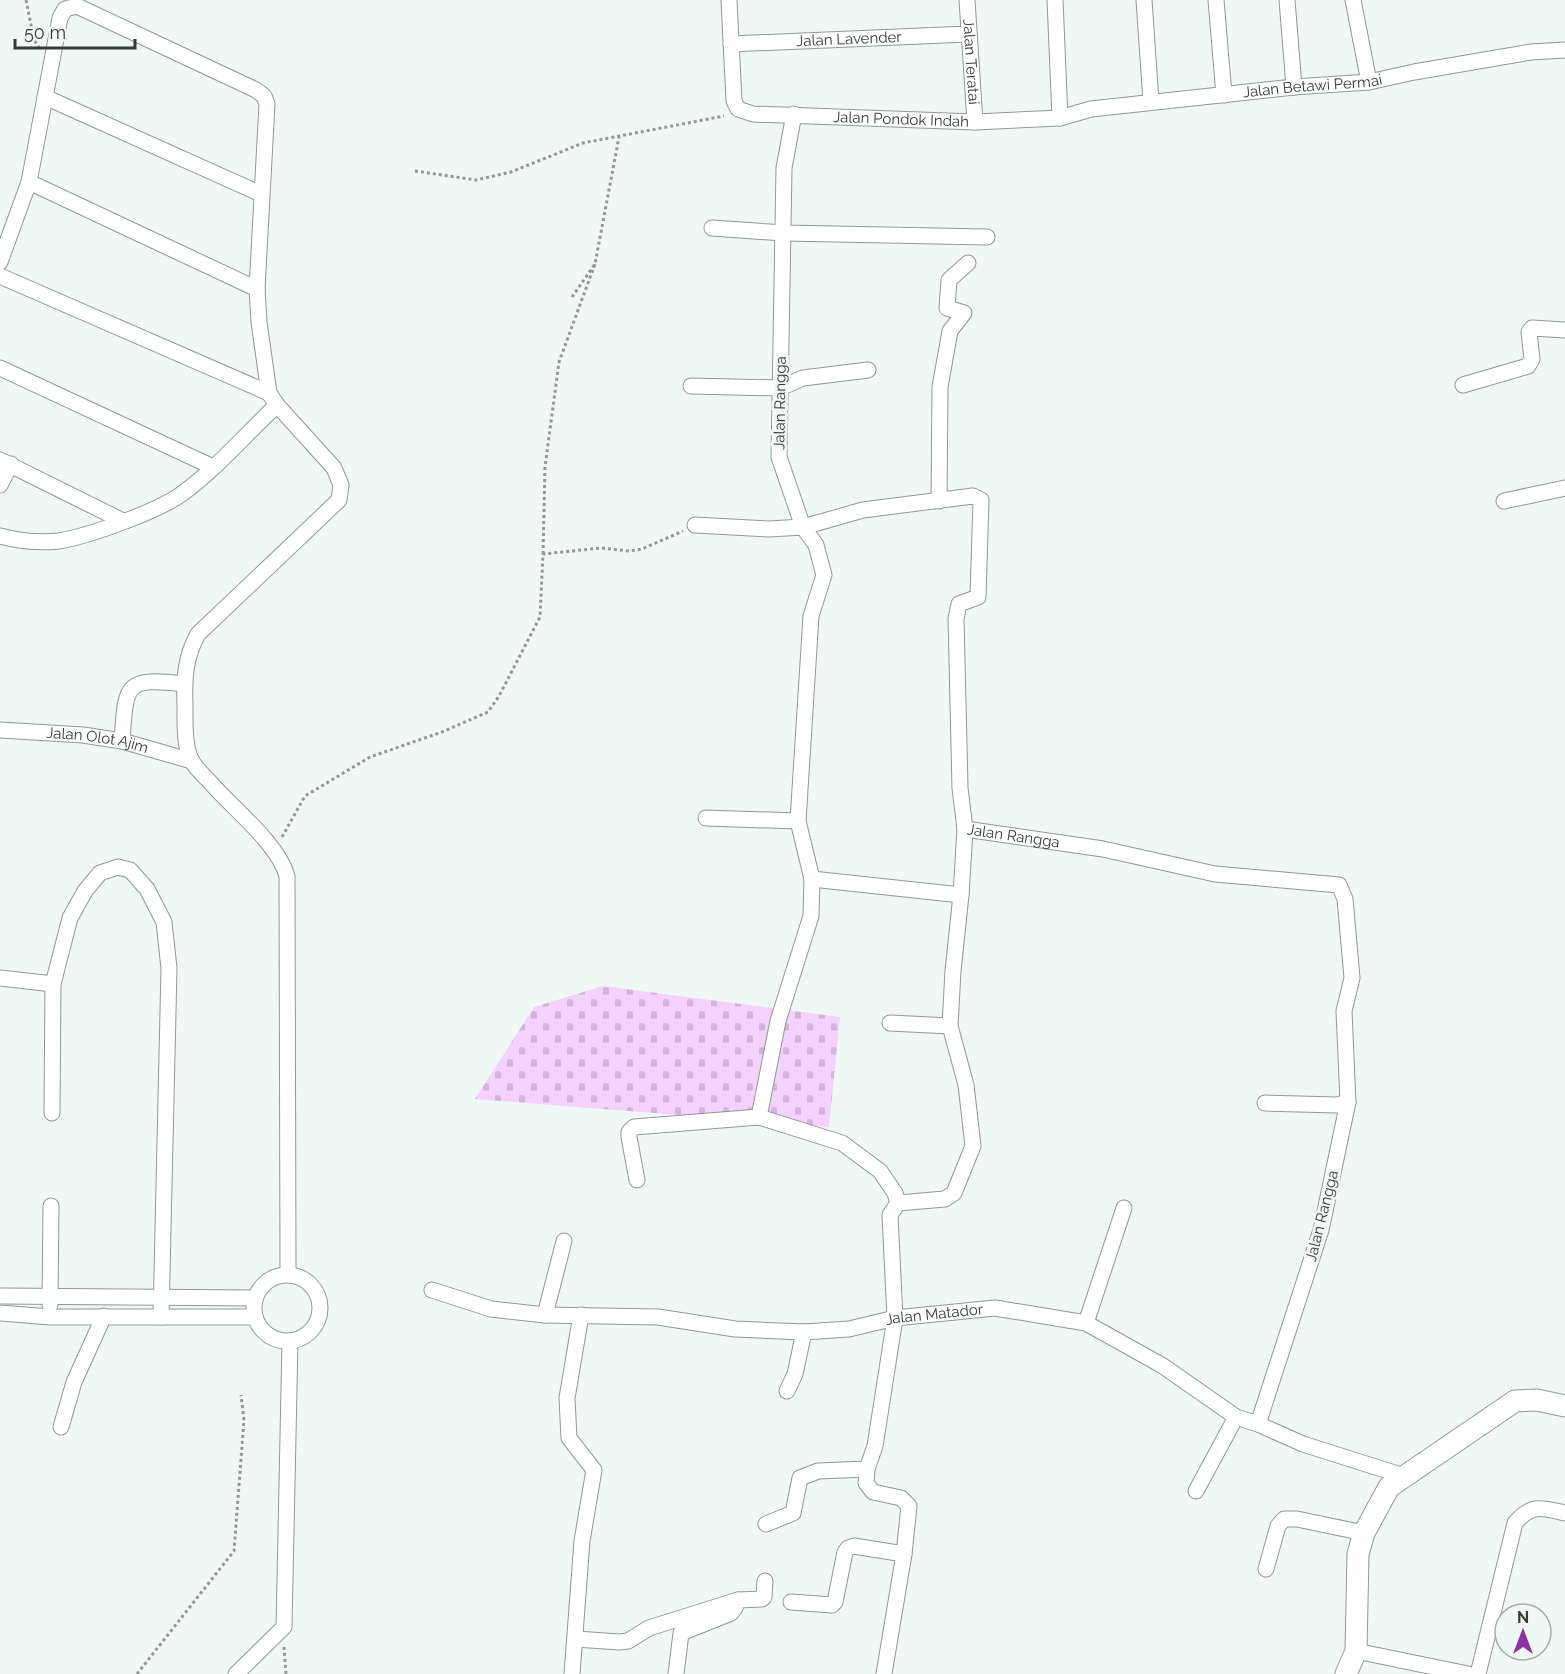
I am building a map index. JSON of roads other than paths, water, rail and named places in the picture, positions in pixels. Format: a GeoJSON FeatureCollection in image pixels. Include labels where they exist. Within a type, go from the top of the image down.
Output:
{"type":"FeatureCollection","features":[{"type":"Feature","properties":{"kind":"main road"},"geometry":{"type":"LineString","coordinates":[[1346,1674],[1356,1651],[1358,1554],[1364,1533],[1389,1487],[1515,1401],[1537,1400],[1565,1406]]}},
{"type":"Feature","properties":{"kind":"street"},"geometry":{"type":"LineString","coordinates":[[729,0],[731,44]]}},
{"type":"Feature","properties":{"kind":"street","name":"Jalan Teratai"},"geometry":{"type":"LineString","coordinates":[[967,0],[975,122]]}},
{"type":"Feature","properties":{"kind":"street"},"geometry":{"type":"LineString","coordinates":[[1055,0],[1060,118]]}},
{"type":"Feature","properties":{"kind":"street"},"geometry":{"type":"LineString","coordinates":[[1144,0],[1151,102]]}},
{"type":"Feature","properties":{"kind":"street"},"geometry":{"type":"LineString","coordinates":[[1216,0],[1224,95]]}},
{"type":"Feature","properties":{"kind":"street"},"geometry":{"type":"LineString","coordinates":[[1287,0],[1294,87]]}},
{"type":"Feature","properties":{"kind":"street"},"geometry":{"type":"LineString","coordinates":[[1353,0],[1369,82]]}},
{"type":"Feature","properties":{"kind":"street"},"geometry":{"type":"LineString","coordinates":[[0,262],[29,182],[60,18],[65,9],[77,6],[256,90],[264,96],[267,104],[257,289],[259,322],[273,399]]}},
{"type":"Feature","properties":{"kind":"street","name":"Jalan Lavender"},"geometry":{"type":"LineString","coordinates":[[731,44],[968,34]]}},
{"type":"Feature","properties":{"kind":"street","name":"Jalan Pondok Indah"},"geometry":{"type":"LineString","coordinates":[[731,44],[734,101],[743,112],[975,122],[1060,118]]}},
{"type":"Feature","properties":{"kind":"street","name":"Jalan Betawi Permai"},"geometry":{"type":"LineString","coordinates":[[1060,118],[1091,109],[1151,102],[1294,87],[1369,82],[1531,52],[1565,50]]}},
{"type":"Feature","properties":{"kind":"street"},"geometry":{"type":"LineString","coordinates":[[45,97],[261,194]]}},
{"type":"Feature","properties":{"kind":"street","name":"Jalan Rangga"},"geometry":{"type":"LineString","coordinates":[[794,114],[784,168],[778,457],[803,527],[863,510],[973,496],[981,500],[978,597],[958,604],[956,619],[960,788],[965,829],[1103,849],[1215,874],[1339,885],[1345,899],[1352,978],[1344,1011],[1348,1102],[1321,1230],[1258,1424]]}},
{"type":"Feature","properties":{"kind":"street"},"geometry":{"type":"LineString","coordinates":[[29,182],[257,289]]}},
{"type":"Feature","properties":{"kind":"street"},"geometry":{"type":"LineString","coordinates":[[712,228],[784,233],[987,237]]}},
{"type":"Feature","properties":{"kind":"street"},"geometry":{"type":"LineString","coordinates":[[939,501],[940,387],[950,331],[964,313],[947,308],[949,280],[968,263]]}},
{"type":"Feature","properties":{"kind":"street"},"geometry":{"type":"LineString","coordinates":[[0,276],[273,399],[334,468],[341,484],[339,500],[198,634],[188,656],[184,684],[187,746],[192,761],[225,800],[275,850],[283,863],[288,893],[286,1193],[288,1274]]}},
{"type":"Feature","properties":{"kind":"street"},"geometry":{"type":"LineString","coordinates":[[1463,385],[1528,366],[1532,359],[1529,332],[1532,328],[1565,330]]}},
{"type":"Feature","properties":{"kind":"street"},"geometry":{"type":"LineString","coordinates":[[0,368],[213,467]]}},
{"type":"Feature","properties":{"kind":"street"},"geometry":{"type":"LineString","coordinates":[[691,386],[780,388],[803,378],[868,370]]}},
{"type":"Feature","properties":{"kind":"street"},"geometry":{"type":"LineString","coordinates":[[0,536],[18,541],[58,541],[86,534],[154,510],[183,494],[213,467],[273,399]]}},
{"type":"Feature","properties":{"kind":"street"},"geometry":{"type":"LineString","coordinates":[[0,485],[5,462],[123,521]]}},
{"type":"Feature","properties":{"kind":"street"},"geometry":{"type":"LineString","coordinates":[[1504,501],[1565,488]]}},
{"type":"Feature","properties":{"kind":"street"},"geometry":{"type":"LineString","coordinates":[[695,525],[769,529],[803,527],[816,545],[824,575],[811,616],[798,821],[812,879],[811,916],[778,1021],[759,1118]]}},
{"type":"Feature","properties":{"kind":"street"},"geometry":{"type":"LineString","coordinates":[[122,741],[124,705],[128,693],[136,684],[145,681],[184,684]]}},
{"type":"Feature","properties":{"kind":"street","name":"Jalan Olot Ajim"},"geometry":{"type":"LineString","coordinates":[[0,730],[82,735],[122,741],[192,761]]}},
{"type":"Feature","properties":{"kind":"street"},"geometry":{"type":"LineString","coordinates":[[706,818],[798,821]]}},
{"type":"Feature","properties":{"kind":"street"},"geometry":{"type":"LineString","coordinates":[[898,1203],[947,1198],[954,1193],[973,1146],[966,1085],[950,1026],[953,971],[962,895],[965,829]]}},
{"type":"Feature","properties":{"kind":"street"},"geometry":{"type":"LineString","coordinates":[[52,1113],[53,984],[70,918],[85,891],[100,873],[118,867],[129,870],[147,889],[164,922],[169,968],[161,1317]]}},
{"type":"Feature","properties":{"kind":"street"},"geometry":{"type":"LineString","coordinates":[[812,879],[962,895]]}},
{"type":"Feature","properties":{"kind":"street"},"geometry":{"type":"LineString","coordinates":[[0,978],[53,984]]}},
{"type":"Feature","properties":{"kind":"street"},"geometry":{"type":"LineString","coordinates":[[890,1023],[950,1026]]}},
{"type":"Feature","properties":{"kind":"street"},"geometry":{"type":"LineString","coordinates":[[1265,1103],[1337,1105],[1348,1102]]}},
{"type":"Feature","properties":{"kind":"street"},"geometry":{"type":"LineString","coordinates":[[637,1180],[629,1137],[629,1132],[634,1127],[759,1118],[842,1143],[880,1171],[895,1193],[898,1203]]}},
{"type":"Feature","properties":{"kind":"street"},"geometry":{"type":"LineString","coordinates":[[884,1674],[904,1554],[909,1506],[901,1498],[873,1492],[866,1483],[867,1469],[875,1446],[895,1318],[890,1215],[898,1203]]}},
{"type":"Feature","properties":{"kind":"street"},"geometry":{"type":"LineString","coordinates":[[50,1317],[51,1206]]}},
{"type":"Feature","properties":{"kind":"street"},"geometry":{"type":"LineString","coordinates":[[1086,1323],[1124,1208]]}},
{"type":"Feature","properties":{"kind":"street"},"geometry":{"type":"LineString","coordinates":[[546,1315],[564,1241]]}},
{"type":"Feature","properties":{"kind":"street"},"geometry":{"type":"LineString","coordinates":[[288,1274],[300,1277],[318,1294],[320,1307],[318,1319],[312,1330],[302,1337],[290,1341],[275,1339],[261,1330],[254,1317],[254,1298],[261,1285],[274,1276],[288,1274]]}},
{"type":"Feature","properties":{"kind":"street","name":"Jalan Matador"},"geometry":{"type":"LineString","coordinates":[[432,1290],[491,1309],[546,1315],[658,1317],[735,1329],[804,1332],[849,1329],[895,1318],[995,1308],[1086,1323],[1163,1366],[1236,1417],[1303,1444],[1404,1476]]}},
{"type":"Feature","properties":{"kind":"street"},"geometry":{"type":"LineString","coordinates":[[0,1296],[254,1298]]}},
{"type":"Feature","properties":{"kind":"street"},"geometry":{"type":"LineString","coordinates":[[0,1313],[50,1317],[254,1317]]}},
{"type":"Feature","properties":{"kind":"street"},"geometry":{"type":"LineString","coordinates":[[572,1674],[582,1541],[594,1470],[569,1438],[567,1398],[581,1315]]}},
{"type":"Feature","properties":{"kind":"street"},"geometry":{"type":"LineString","coordinates":[[61,1427],[74,1382],[104,1316]]}},
{"type":"Feature","properties":{"kind":"street"},"geometry":{"type":"LineString","coordinates":[[787,1391],[795,1374],[804,1332]]}},
{"type":"Feature","properties":{"kind":"street"},"geometry":{"type":"LineString","coordinates":[[236,1674],[284,1627],[290,1341]]}},
{"type":"Feature","properties":{"kind":"street"},"geometry":{"type":"LineString","coordinates":[[1196,1491],[1236,1417]]}},
{"type":"Feature","properties":{"kind":"street"},"geometry":{"type":"LineString","coordinates":[[766,1524],[793,1514],[800,1478],[818,1471],[867,1469]]}},
{"type":"Feature","properties":{"kind":"street"},"geometry":{"type":"LineString","coordinates":[[1478,1674],[1515,1523],[1524,1513],[1536,1507],[1565,1513]]}},
{"type":"Feature","properties":{"kind":"street"},"geometry":{"type":"LineString","coordinates":[[1266,1569],[1278,1526],[1284,1520],[1307,1521],[1364,1533]]}},
{"type":"Feature","properties":{"kind":"street"},"geometry":{"type":"LineString","coordinates":[[791,1602],[832,1605],[835,1602],[845,1552],[848,1548],[854,1546],[904,1554]]}},
{"type":"Feature","properties":{"kind":"street"},"geometry":{"type":"LineString","coordinates":[[576,1639],[628,1641],[650,1628],[738,1600],[762,1599],[765,1581]]}},
{"type":"Feature","properties":{"kind":"street"},"geometry":{"type":"LineString","coordinates":[[676,1674],[681,1634],[731,1613],[738,1600]]}},
{"type":"Feature","properties":{"kind":"street"},"geometry":{"type":"LineString","coordinates":[[1356,1651],[1468,1674]]}}]}
